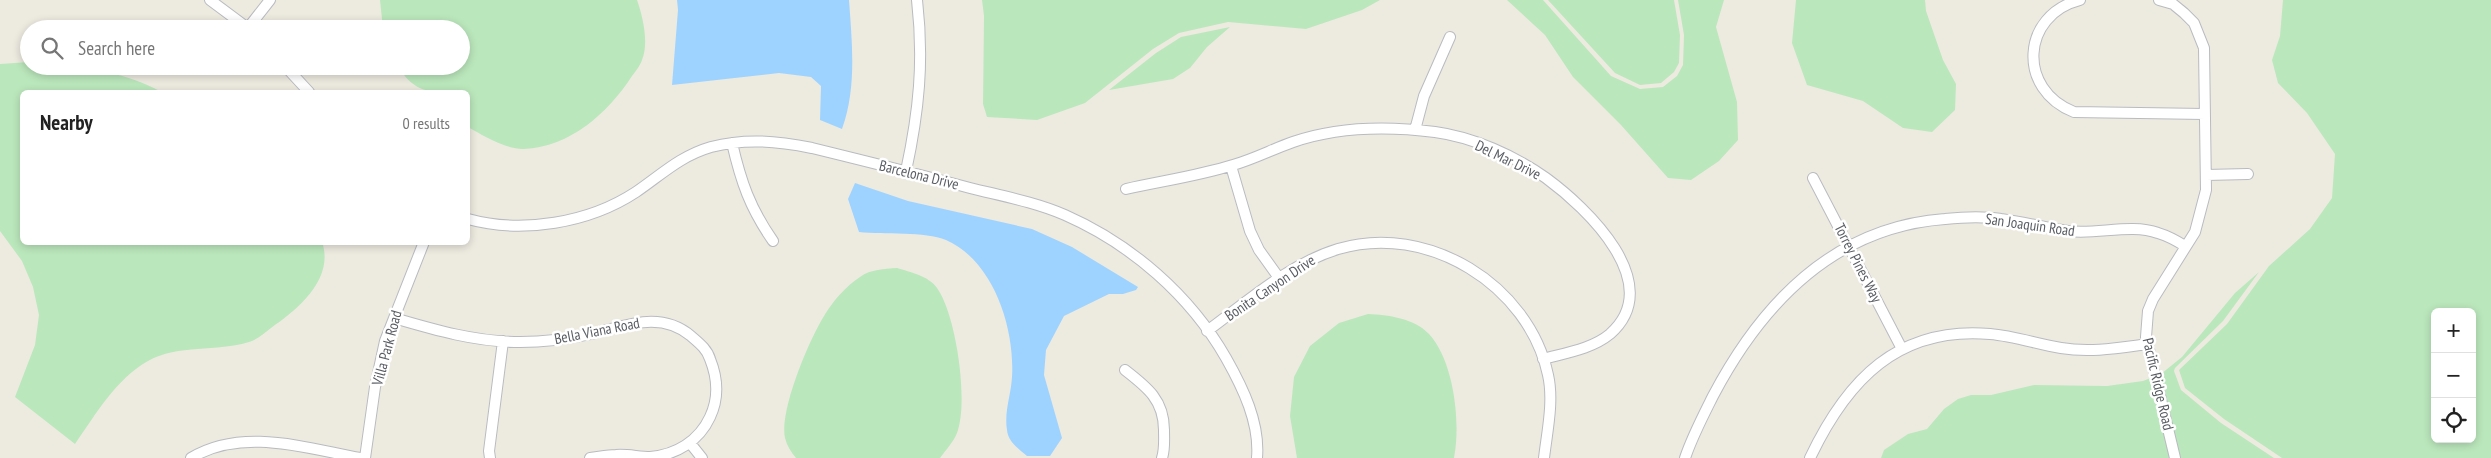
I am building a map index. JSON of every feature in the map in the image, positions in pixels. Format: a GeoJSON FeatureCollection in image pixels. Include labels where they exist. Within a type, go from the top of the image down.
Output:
{"type":"FeatureCollection","features":[{"type":"Feature","properties":{"kind":"street"},"geometry":{"type":"LineString","coordinates":[[210,0],[237,20]]}},
{"type":"Feature","properties":{"kind":"street"},"geometry":{"type":"LineString","coordinates":[[254,20],[270,0]]}},
{"type":"Feature","properties":{"kind":"street"},"geometry":{"type":"LineString","coordinates":[[906,171],[920,97],[921,35],[917,0]]}},
{"type":"Feature","properties":{"kind":"street"},"geometry":{"type":"LineString","coordinates":[[2080,0],[2057,9],[2039,32],[2034,45],[2035,75],[2050,98],[2061,107],[2083,113],[2205,114]]}},
{"type":"Feature","properties":{"kind":"street","name":"Pacific Ridge Road"},"geometry":{"type":"LineString","coordinates":[[2158,0],[2173,4],[2184,13],[2201,36],[2204,48],[2206,190],[2195,232],[2153,299],[2146,326],[2148,344],[2175,458]]}},
{"type":"Feature","properties":{"kind":"street"},"geometry":{"type":"LineString","coordinates":[[1415,130],[1424,96],[1450,37]]}},
{"type":"Feature","properties":{"kind":"street"},"geometry":{"type":"LineString","coordinates":[[293,75],[307,90]]}},
{"type":"Feature","properties":{"kind":"street","name":"Del Mar Drive"},"geometry":{"type":"LineString","coordinates":[[1126,189],[1231,166],[1293,142],[1360,128],[1437,132],[1491,148],[1546,178],[1582,207],[1618,253],[1628,273],[1630,290],[1628,305],[1620,321],[1610,334],[1589,346],[1543,359]]}},
{"type":"Feature","properties":{"kind":"street","name":"Barcelona Drive"},"geometry":{"type":"LineString","coordinates":[[470,218],[513,226],[589,215],[636,192],[662,171],[688,156],[709,148],[744,140],[784,143],[1020,200],[1064,214],[1124,248],[1156,273],[1182,298],[1235,373],[1249,405],[1257,434],[1257,458]]}},
{"type":"Feature","properties":{"kind":"street"},"geometry":{"type":"LineString","coordinates":[[732,143],[741,182],[747,198],[758,220],[773,241]]}},
{"type":"Feature","properties":{"kind":"street"},"geometry":{"type":"LineString","coordinates":[[1231,166],[1250,231],[1259,250],[1279,278]]}},
{"type":"Feature","properties":{"kind":"street"},"geometry":{"type":"LineString","coordinates":[[2206,175],[2248,174]]}},
{"type":"Feature","properties":{"kind":"street","name":"Torrey Pines Way"},"geometry":{"type":"LineString","coordinates":[[1813,178],[1902,349]]}},
{"type":"Feature","properties":{"kind":"street","name":"San Joaquin Road"},"geometry":{"type":"LineString","coordinates":[[1685,458],[1726,372],[1761,319],[1780,297],[1802,279],[1827,259],[1849,247],[1886,232],[1918,223],[1943,219],[1976,218],[2000,218],[2079,232],[2140,229],[2157,232],[2185,246]]}},
{"type":"Feature","properties":{"kind":"street","name":"Bonita Canyon Drive"},"geometry":{"type":"LineString","coordinates":[[1207,331],[1279,278],[1315,256],[1341,248],[1367,244],[1394,244],[1424,248],[1453,258],[1478,272],[1504,294],[1523,318],[1539,346],[1548,376],[1549,415],[1544,458]]}},
{"type":"Feature","properties":{"kind":"street","name":"Villa Park Road"},"geometry":{"type":"LineString","coordinates":[[365,458],[375,387],[386,341],[423,245]]}},
{"type":"Feature","properties":{"kind":"street","name":"Bella Viana Road"},"geometry":{"type":"LineString","coordinates":[[394,318],[441,332],[503,341],[555,340],[590,334],[643,320],[674,325],[685,331],[708,352],[717,388],[716,406],[699,435],[690,443],[669,454],[650,456],[616,455],[590,458]]}},
{"type":"Feature","properties":{"kind":"street"},"geometry":{"type":"LineString","coordinates":[[1810,458],[1829,424],[1864,375],[1882,360],[1902,349],[1940,336],[1958,333],[1991,334],[2062,348],[2097,351],[2148,344]]}},
{"type":"Feature","properties":{"kind":"street"},"geometry":{"type":"LineString","coordinates":[[490,458],[489,451],[503,341]]}},
{"type":"Feature","properties":{"kind":"street"},"geometry":{"type":"LineString","coordinates":[[1124,370],[1147,387],[1159,401],[1164,418],[1162,458]]}},
{"type":"Feature","properties":{"kind":"street"},"geometry":{"type":"LineString","coordinates":[[190,458],[226,442],[251,441],[360,458]]}},
{"type":"Feature","properties":{"kind":"street"},"geometry":{"type":"LineString","coordinates":[[690,443],[702,458]]}},
{"type":"Feature","properties":{"kind":"green space"},"geometry":{"type":"Polygon","coordinates":[[[380,0],[637,0],[644,30],[645,46],[639,67],[611,103],[586,126],[557,142],[541,147],[517,149],[495,141],[470,128],[470,90],[425,90],[412,83],[404,75],[470,75],[470,20],[382,20],[380,0]]]}},
{"type":"Feature","properties":{"kind":"green space"},"geometry":{"type":"Polygon","coordinates":[[[982,0],[1380,0],[1362,10],[1306,29],[1228,22],[1179,33],[1153,49],[1085,103],[1037,120],[987,117],[983,104],[984,16],[982,0]]]}},
{"type":"Feature","properties":{"kind":"green space"},"geometry":{"type":"Polygon","coordinates":[[[1507,0],[1543,0],[1611,76],[1640,89],[1663,87],[1677,76],[1683,65],[1684,35],[1678,0],[1724,0],[1716,27],[1737,102],[1738,140],[1719,161],[1691,180],[1668,178],[1621,125],[1573,77],[1545,35],[1507,0]]]}},
{"type":"Feature","properties":{"kind":"green space"},"geometry":{"type":"Polygon","coordinates":[[[1548,0],[1674,0],[1680,35],[1679,63],[1674,72],[1661,83],[1640,85],[1615,73],[1548,0]]]}},
{"type":"Feature","properties":{"kind":"green space"},"geometry":{"type":"Polygon","coordinates":[[[1796,0],[1925,0],[1926,11],[1943,60],[1956,84],[1955,110],[1932,132],[1903,128],[1863,101],[1807,85],[1792,43],[1796,0]]]}},
{"type":"Feature","properties":{"kind":"green space"},"geometry":{"type":"Polygon","coordinates":[[[2283,0],[2491,0],[2491,458],[2282,458],[2224,419],[2185,388],[2179,370],[2227,324],[2269,266],[2310,229],[2332,198],[2335,154],[2307,113],[2278,83],[2272,60],[2280,36],[2283,0]]]}},
{"type":"Feature","properties":{"kind":"green space"},"geometry":{"type":"Polygon","coordinates":[[[1230,27],[1207,47],[1190,68],[1173,79],[1109,90],[1156,53],[1181,37],[1230,27]]]}},
{"type":"Feature","properties":{"kind":"green space"},"geometry":{"type":"Polygon","coordinates":[[[20,63],[20,75],[118,75],[158,90],[20,90],[20,245],[323,245],[325,256],[323,269],[311,292],[302,303],[281,321],[258,338],[249,342],[224,347],[172,352],[148,361],[116,387],[75,444],[15,397],[35,345],[39,315],[33,287],[22,261],[0,231],[0,64],[20,63]]]}},
{"type":"Feature","properties":{"kind":"green space"},"geometry":{"type":"Polygon","coordinates":[[[897,268],[919,275],[934,284],[944,300],[950,317],[959,359],[961,380],[962,401],[956,436],[940,458],[796,458],[789,449],[785,438],[786,411],[803,358],[818,327],[835,300],[855,280],[873,271],[897,268]]]}},
{"type":"Feature","properties":{"kind":"green space"},"geometry":{"type":"Polygon","coordinates":[[[2259,272],[2223,321],[2174,371],[2181,390],[2221,423],[2274,458],[1881,458],[1884,450],[1908,434],[1927,429],[1944,409],[1958,399],[1971,395],[1991,395],[2034,385],[2107,386],[2143,381],[2161,374],[2182,357],[2235,293],[2259,272]]]}},
{"type":"Feature","properties":{"kind":"green space"},"geometry":{"type":"Polygon","coordinates":[[[1368,314],[1384,315],[1416,324],[1429,334],[1438,346],[1450,376],[1454,393],[1457,428],[1454,458],[1297,458],[1290,416],[1294,377],[1310,346],[1339,323],[1368,314]]]}},
{"type":"Feature","properties":{"kind":"water"},"geometry":{"type":"Polygon","coordinates":[[[677,0],[849,0],[852,81],[847,113],[842,129],[820,120],[821,86],[811,77],[779,73],[672,85],[678,10],[677,0]]]}},
{"type":"Feature","properties":{"kind":"water"},"geometry":{"type":"Polygon","coordinates":[[[855,183],[908,201],[1032,229],[1072,247],[1138,287],[1136,290],[1123,294],[1109,294],[1064,316],[1046,350],[1044,375],[1062,438],[1050,456],[1027,456],[1009,438],[1006,417],[1012,377],[1010,338],[998,298],[989,280],[963,250],[946,240],[927,235],[859,232],[848,199],[855,183]]]}}]}
